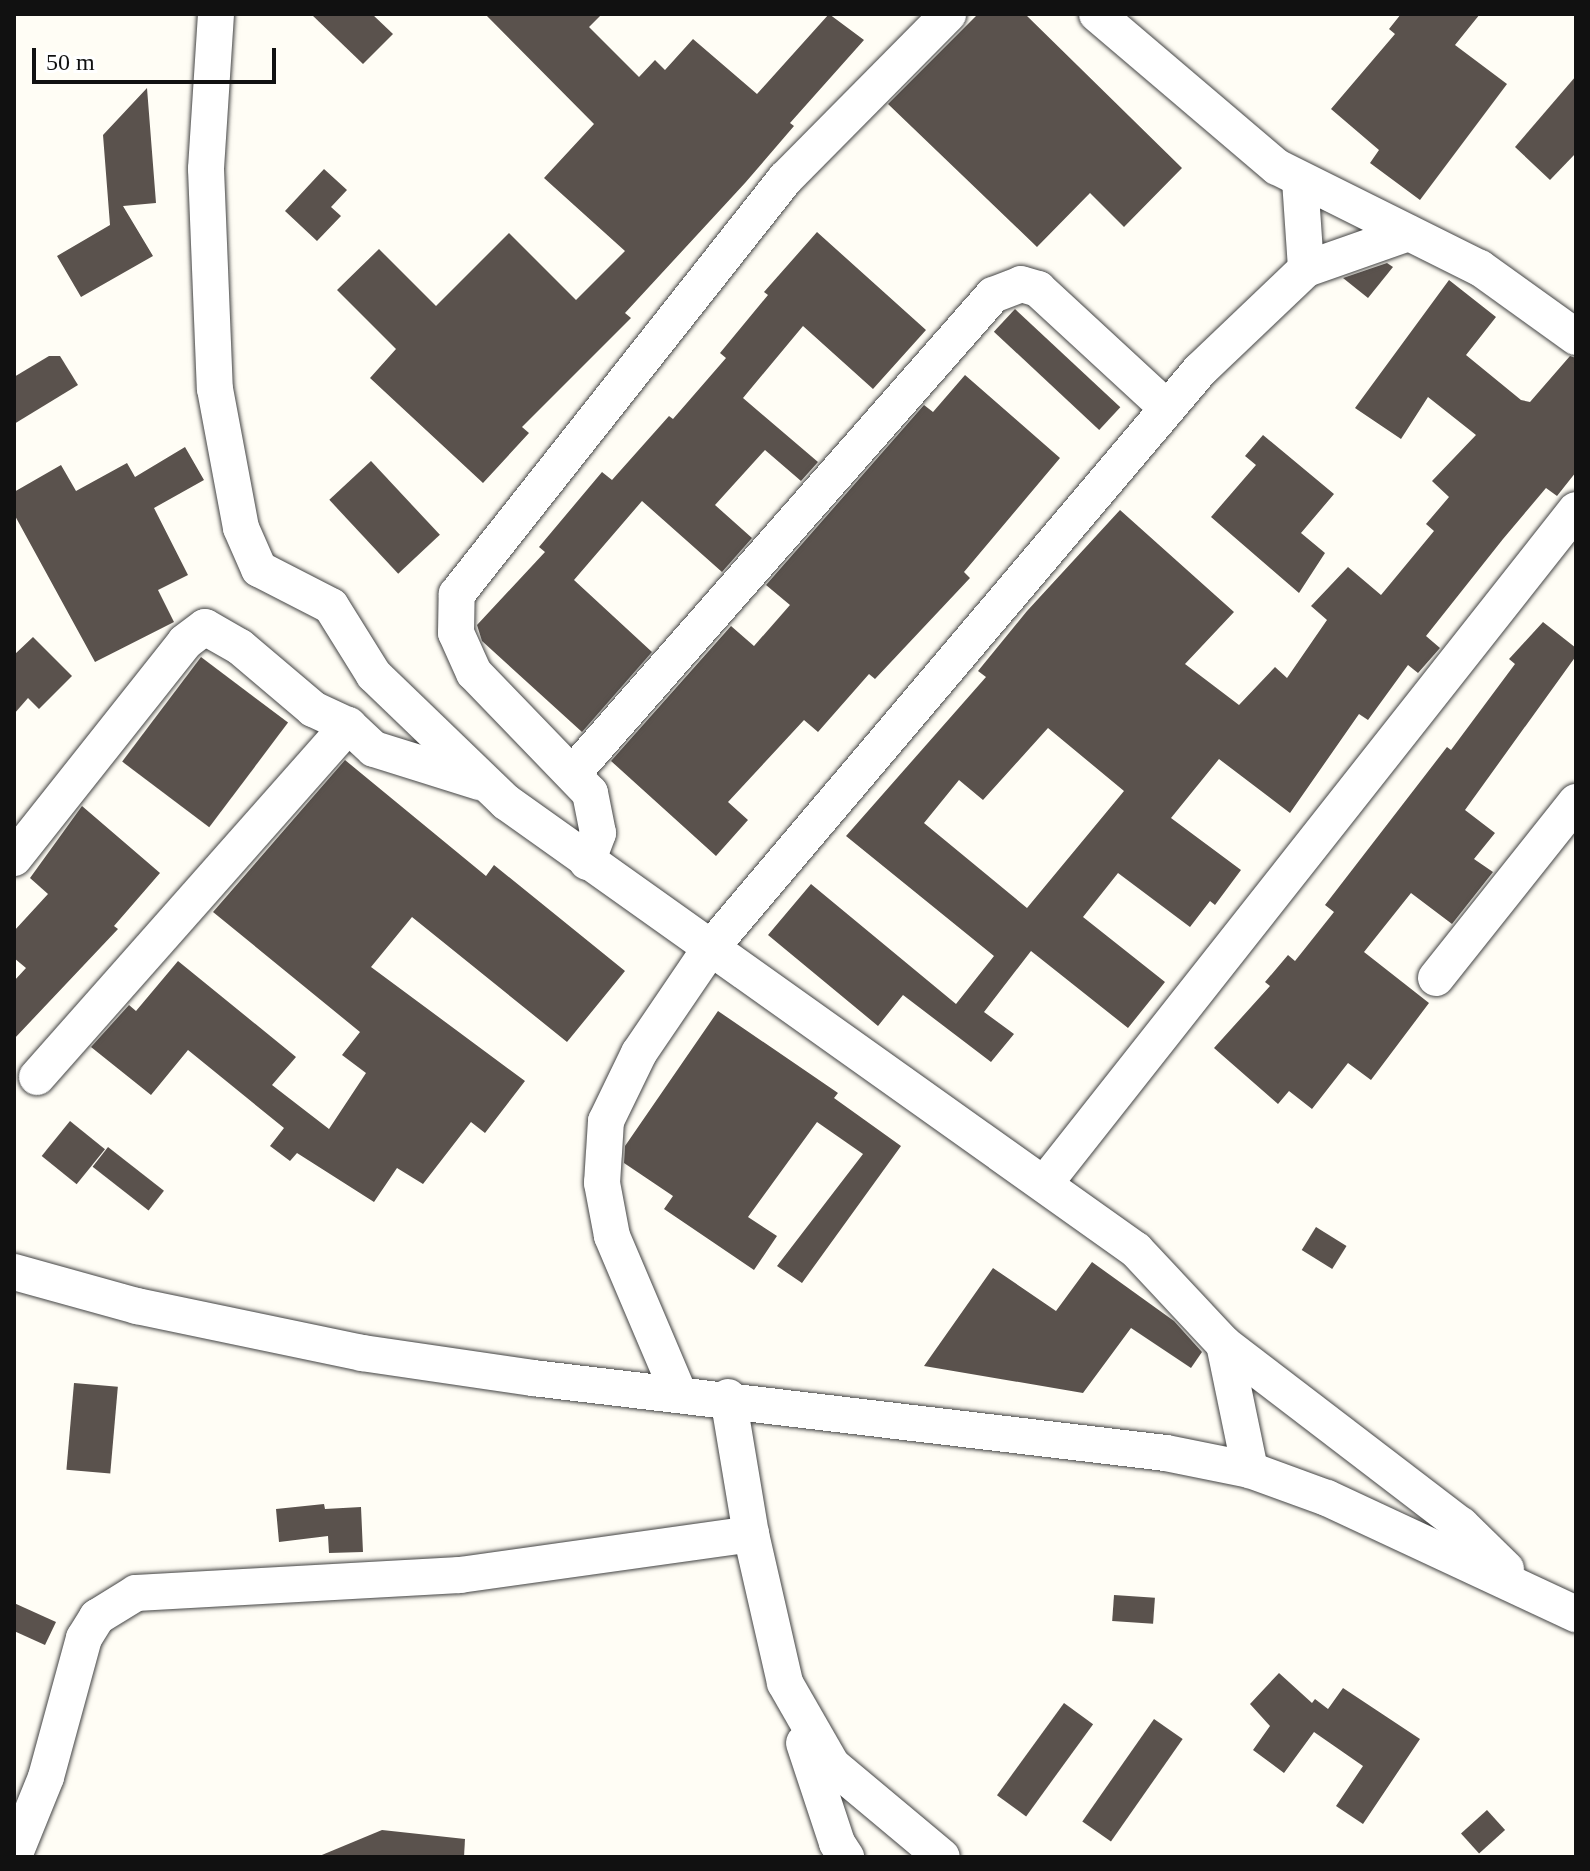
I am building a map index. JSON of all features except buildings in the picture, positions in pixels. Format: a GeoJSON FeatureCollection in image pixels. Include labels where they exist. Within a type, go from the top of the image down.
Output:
{"type":"FeatureCollection","features":[{"type":"Feature","properties":{"kind":"street"},"geometry":{"type":"LineString","coordinates":[[216,14],[206,169],[215,389],[241,528],[259,569],[331,606],[374,675],[488,785],[587,862],[709,950],[1045,1183],[1136,1250],[1224,1344],[1461,1525],[1525,1587]]}},
{"type":"Feature","properties":{"kind":"street"},"geometry":{"type":"LineString","coordinates":[[587,862],[598,833],[597,811],[574,772],[474,673],[456,633],[457,594],[785,179],[948,14]]}},
{"type":"Feature","properties":{"kind":"street"},"geometry":{"type":"LineString","coordinates":[[1097,14],[1221,125],[1300,180],[1480,268],[1576,337]]}},
{"type":"Feature","properties":{"kind":"street"},"geometry":{"type":"LineString","coordinates":[[1300,180],[1306,269]]}},
{"type":"Feature","properties":{"kind":"street"},"geometry":{"type":"LineString","coordinates":[[679,1394],[612,1236],[602,1151],[606,1121],[633,1064],[709,950],[1167,408],[1306,269],[1408,233]]}},
{"type":"Feature","properties":{"kind":"street"},"geometry":{"type":"LineString","coordinates":[[574,772],[993,295],[1021,284],[1038,289],[1167,408]]}},
{"type":"Feature","properties":{"kind":"street"},"geometry":{"type":"LineString","coordinates":[[1045,1183],[1576,510]]}},
{"type":"Feature","properties":{"kind":"street"},"geometry":{"type":"LineString","coordinates":[[14,858],[196,630],[215,631],[313,709],[348,725],[374,749],[488,785]]}},
{"type":"Feature","properties":{"kind":"street"},"geometry":{"type":"LineString","coordinates":[[37,1077],[348,725]]}},
{"type":"Feature","properties":{"kind":"street"},"geometry":{"type":"LineString","coordinates":[[1436,978],[1576,802]]}},
{"type":"Feature","properties":{"kind":"street"},"geometry":{"type":"LineString","coordinates":[[14,1272],[137,1306],[362,1353],[1166,1453],[1250,1470],[1327,1498],[1525,1587],[1576,1614]]}},
{"type":"Feature","properties":{"kind":"street"},"geometry":{"type":"LineString","coordinates":[[1224,1344],[1250,1470]]}},
{"type":"Feature","properties":{"kind":"street"},"geometry":{"type":"LineString","coordinates":[[728,1397],[751,1534],[785,1683],[837,1843],[846,1857]]}},
{"type":"Feature","properties":{"kind":"street"},"geometry":{"type":"LineString","coordinates":[[14,1856],[46,1777],[84,1638],[105,1610],[136,1593],[460,1575],[751,1534]]}},
{"type":"Feature","properties":{"kind":"street"},"geometry":{"type":"LineString","coordinates":[[785,1683],[832,1765],[942,1857]]}}]}
